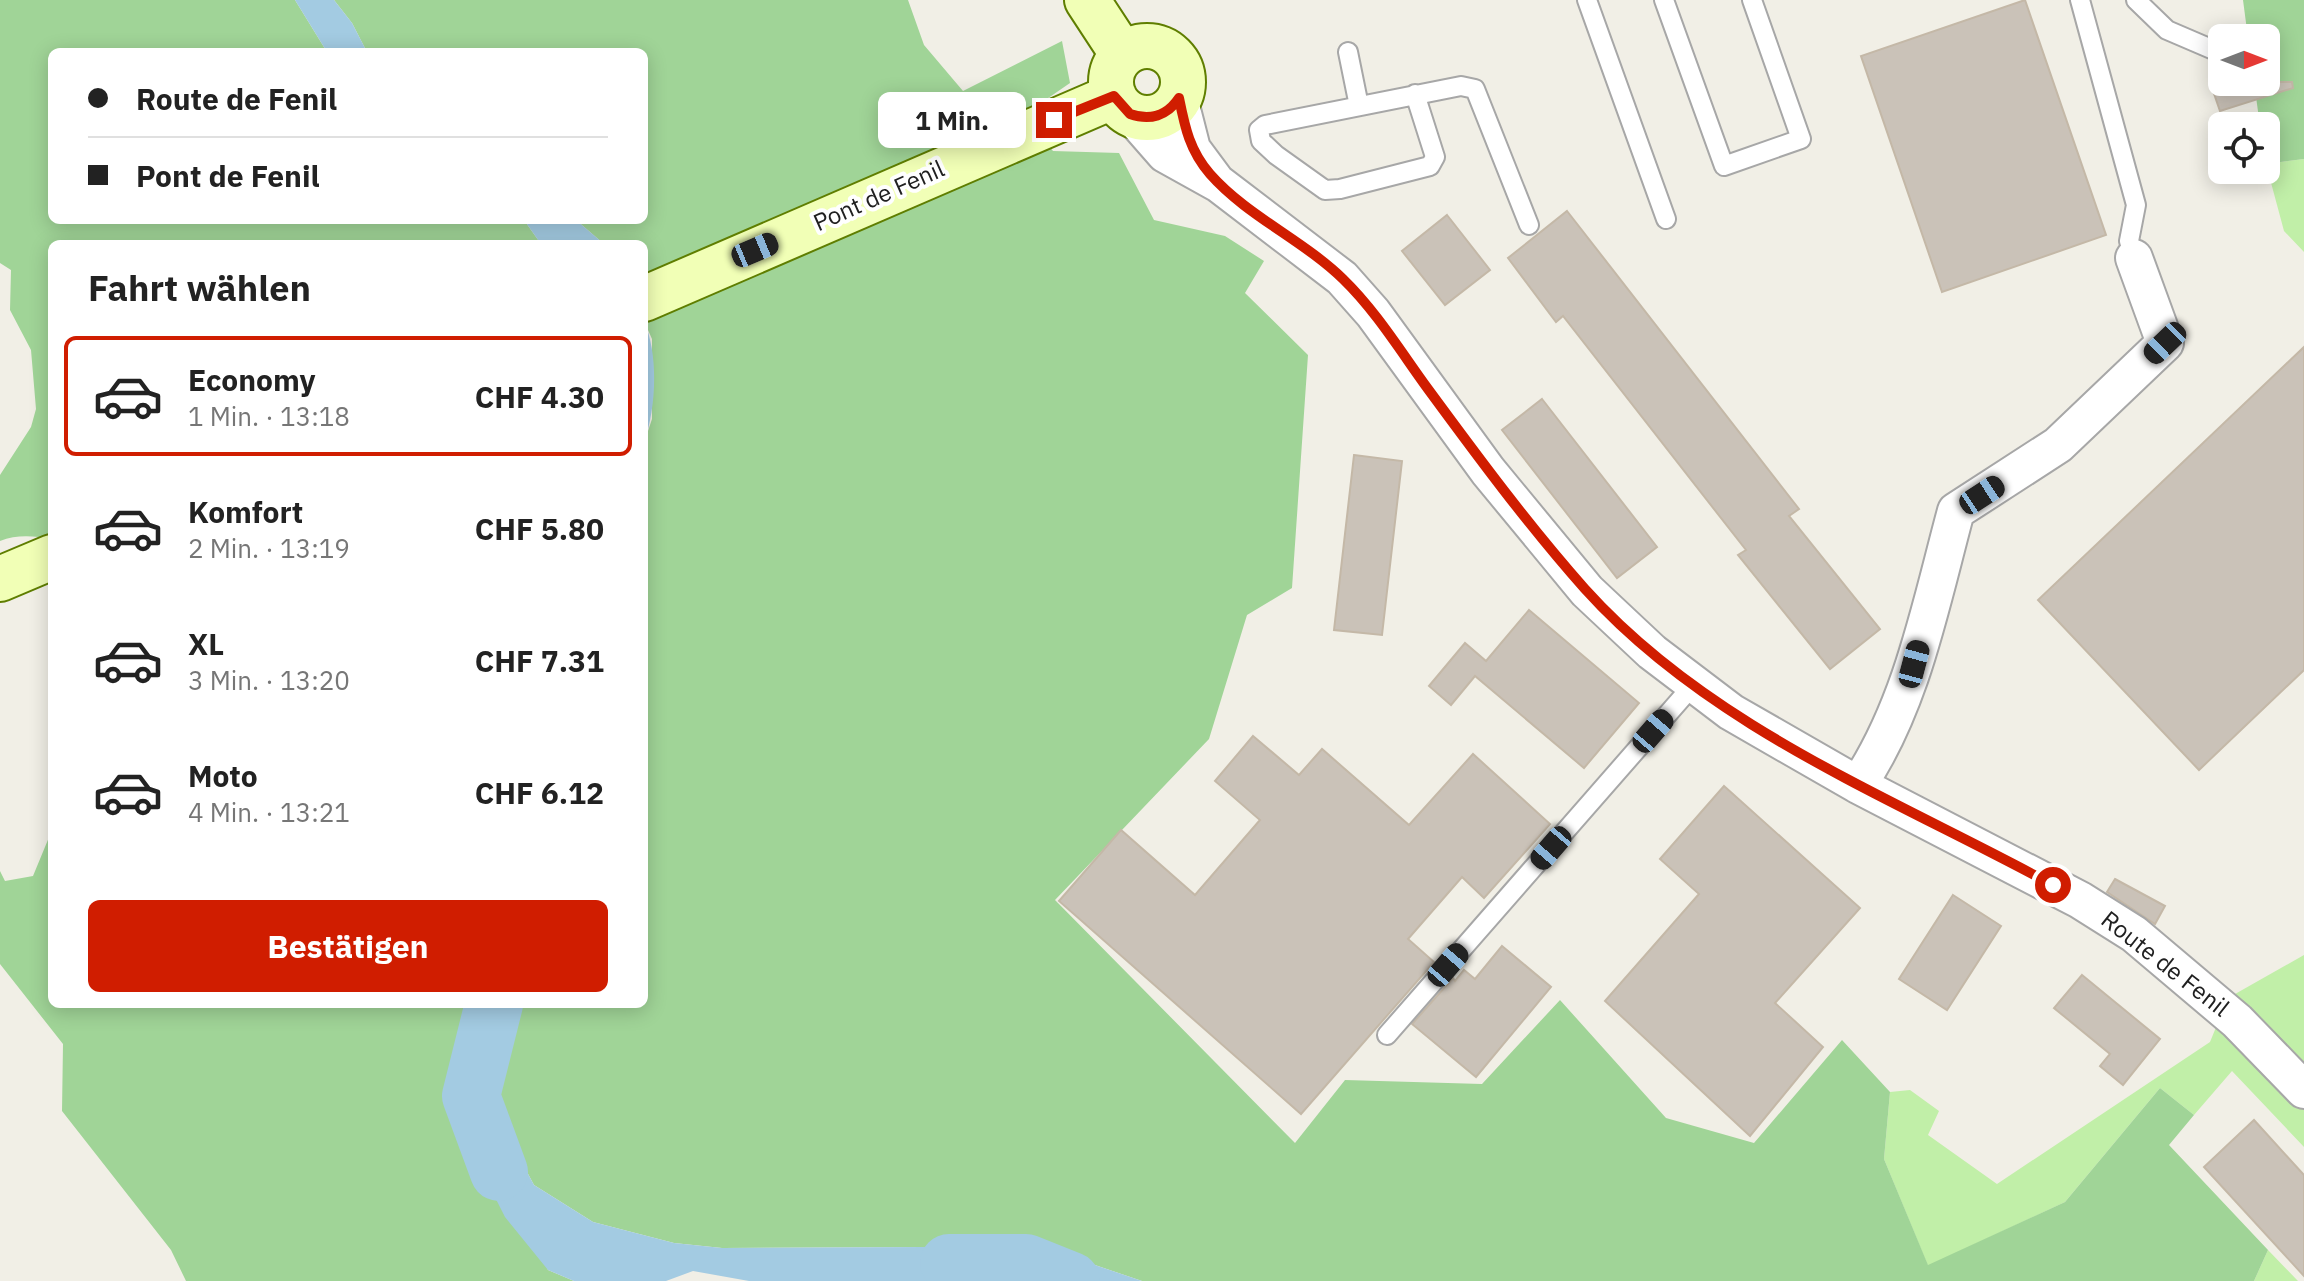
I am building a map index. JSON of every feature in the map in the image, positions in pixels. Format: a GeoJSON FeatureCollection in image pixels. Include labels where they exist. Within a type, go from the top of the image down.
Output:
{"type":"FeatureCollection","features":[{"type":"Feature","properties":{"kind":"street","name":"Route de Fenil"},"geometry":{"type":"LineString","coordinates":[[1087,0],[1122,88],[1165,154],[1219,184],[1342,278],[1373,313],[1488,471],[1587,591],[1652,652],[1731,712],[1858,785],[1987,849],[2080,900],[2134,934],[2237,1021],[2304,1090]]}},
{"type":"Feature","properties":{"kind":"street"},"geometry":{"type":"LineString","coordinates":[[1145,46],[1167,53],[1181,71],[1183,86],[1179,98],[1171,109],[1160,115],[1148,118],[1122,88],[1145,46]]}},
{"type":"Feature","properties":{"kind":"street","name":"Pont de Fenil"},"geometry":{"type":"LineString","coordinates":[[648,297],[1122,88]]}},
{"type":"Feature","properties":{"kind":"street","name":"Route de Fenil"},"geometry":{"type":"LineString","coordinates":[[1179,98],[1192,149],[1219,184]]}},
{"type":"Feature","properties":{"kind":"street"},"geometry":{"type":"LineString","coordinates":[[1858,785],[1880,752],[1914,664],[1956,511],[2058,445],[2165,343],[2134,258]]}},
{"type":"Feature","properties":{"kind":"street"},"geometry":{"type":"LineString","coordinates":[[0,579],[48,559]]}},
{"type":"Feature","properties":{"kind":"lane"},"geometry":{"type":"LineString","coordinates":[[1607,0],[1588,3],[1666,219]]}},
{"type":"Feature","properties":{"kind":"lane"},"geometry":{"type":"LineString","coordinates":[[1664,0],[1724,166],[1801,139],[1752,0]]}},
{"type":"Feature","properties":{"kind":"lane"},"geometry":{"type":"LineString","coordinates":[[2080,0],[2136,205],[2129,241],[2134,258]]}},
{"type":"Feature","properties":{"kind":"lane"},"geometry":{"type":"LineString","coordinates":[[2136,0],[2167,30],[2208,48]]}},
{"type":"Feature","properties":{"kind":"lane"},"geometry":{"type":"LineString","coordinates":[[1348,52],[1359,106]]}},
{"type":"Feature","properties":{"kind":"lane"},"geometry":{"type":"LineString","coordinates":[[1415,94],[1435,157],[1430,166],[1325,190],[1261,141],[1259,130],[1265,125],[1415,94],[1461,86],[1475,89],[1529,225]]}},
{"type":"Feature","properties":{"kind":"lane"},"geometry":{"type":"LineString","coordinates":[[1387,1035],[1694,684]]}},
{"type":"Feature","properties":{"kind":"green space"},"geometry":{"type":"Polygon","coordinates":[[[0,0],[295,0],[325,48],[48,48],[48,224],[527,224],[538,240],[48,240],[48,538],[19,536],[0,541],[0,475],[31,427],[36,409],[31,350],[10,310],[11,270],[0,263],[0,0]]]}},
{"type":"Feature","properties":{"kind":"green space"},"geometry":{"type":"Polygon","coordinates":[[[334,0],[908,0],[924,45],[963,91],[1062,41],[1070,83],[1025,114],[1053,151],[1119,153],[1154,220],[1225,236],[1264,261],[1245,293],[1308,355],[1292,588],[1247,615],[1209,739],[1055,900],[1295,1143],[1345,1080],[1482,1084],[1560,1000],[1666,1118],[1754,1143],[1842,1040],[1890,1092],[1884,1159],[1928,1265],[2065,1202],[2160,1088],[2194,1115],[2169,1145],[2268,1250],[2254,1281],[1142,1281],[1089,1263],[988,1251],[924,1247],[722,1248],[674,1243],[593,1222],[534,1185],[506,1133],[495,1075],[512,1008],[648,1008],[648,431],[652,419],[652,339],[648,330],[648,240],[599,240],[581,224],[648,224],[648,48],[365,48],[352,23],[334,0]]]}},
{"type":"Feature","properties":{"kind":"green space"},"geometry":{"type":"Polygon","coordinates":[[[2243,0],[2304,0],[2304,159],[2280,162],[2280,112],[2258,112],[2256,96],[2280,96],[2280,24],[2246,24],[2243,0]]]}},
{"type":"Feature","properties":{"kind":"green space"},"geometry":{"type":"Polygon","coordinates":[[[2304,159],[2304,252],[2284,231],[2271,184],[2280,184],[2280,162],[2304,159]]]}},
{"type":"Feature","properties":{"kind":"green space"},"geometry":{"type":"Polygon","coordinates":[[[48,840],[48,1008],[493,1008],[471,1096],[548,1270],[574,1281],[186,1281],[171,1250],[62,1111],[63,1044],[0,964],[0,871],[5,881],[33,876],[48,840]]]}},
{"type":"Feature","properties":{"kind":"green space"},"geometry":{"type":"Polygon","coordinates":[[[2304,955],[2304,1147],[2232,1071],[2194,1115],[2160,1088],[2065,1202],[1928,1266],[1884,1159],[1890,1092],[1910,1090],[1939,1111],[1928,1135],[1997,1184],[2210,1042],[2228,998],[2304,955]]]}},
{"type":"Feature","properties":{"kind":"green space"},"geometry":{"type":"Polygon","coordinates":[[[2268,1250],[2298,1281],[2254,1281],[2268,1250]]]}},
{"type":"Feature","properties":{"kind":"green space"},"geometry":{"type":"Polygon","coordinates":[[[1026,1263],[1071,1281],[977,1281],[1026,1263]]]}},
{"type":"Feature","properties":{"kind":"water"},"geometry":{"type":"Polygon","coordinates":[[[295,0],[334,0],[352,23],[365,48],[325,48],[295,0]]]}},
{"type":"Feature","properties":{"kind":"water"},"geometry":{"type":"Polygon","coordinates":[[[527,224],[581,224],[599,240],[538,240],[527,224]]]}},
{"type":"Feature","properties":{"kind":"water"},"geometry":{"type":"Polygon","coordinates":[[[648,332],[654,366],[648,429],[648,332]]]}},
{"type":"Feature","properties":{"kind":"water"},"geometry":{"type":"Polygon","coordinates":[[[493,1008],[512,1008],[495,1075],[506,1133],[534,1185],[593,1222],[674,1243],[722,1248],[924,1247],[988,1251],[1089,1263],[1142,1281],[1071,1281],[1026,1263],[977,1281],[749,1281],[693,1271],[666,1281],[574,1281],[548,1270],[505,1217],[469,1146],[471,1096],[493,1008]]]}},
{"type":"Feature","properties":{"kind":"building"},"geometry":{"type":"Polygon","coordinates":[[[2025,0],[2106,235],[1942,292],[1861,56],[2025,0]]]}},
{"type":"Feature","properties":{"kind":"building"},"geometry":{"type":"Polygon","coordinates":[[[2280,82],[2292,82],[2293,88],[2280,92],[2280,82]]]}},
{"type":"Feature","properties":{"kind":"building"},"geometry":{"type":"Polygon","coordinates":[[[2215,96],[2268,96],[2220,111],[2215,96]]]}},
{"type":"Feature","properties":{"kind":"building"},"geometry":{"type":"Polygon","coordinates":[[[1567,211],[1799,509],[1789,516],[1880,629],[1830,669],[1738,555],[1746,550],[1563,316],[1556,322],[1508,258],[1567,211]]]}},
{"type":"Feature","properties":{"kind":"building"},"geometry":{"type":"Polygon","coordinates":[[[1447,215],[1490,270],[1445,305],[1402,251],[1447,215]]]}},
{"type":"Feature","properties":{"kind":"building"},"geometry":{"type":"Polygon","coordinates":[[[2304,347],[2304,670],[2199,770],[2038,600],[2304,347]]]}},
{"type":"Feature","properties":{"kind":"building"},"geometry":{"type":"Polygon","coordinates":[[[1542,399],[1657,547],[1617,578],[1502,430],[1542,399]]]}},
{"type":"Feature","properties":{"kind":"building"},"geometry":{"type":"Polygon","coordinates":[[[1354,455],[1402,461],[1382,635],[1334,630],[1354,455]]]}},
{"type":"Feature","properties":{"kind":"building"},"geometry":{"type":"Polygon","coordinates":[[[1529,610],[1639,703],[1584,768],[1475,676],[1451,705],[1429,686],[1465,643],[1486,661],[1529,610]]]}},
{"type":"Feature","properties":{"kind":"building"},"geometry":{"type":"Polygon","coordinates":[[[1253,736],[1299,775],[1322,749],[1409,825],[1473,754],[1550,824],[1484,898],[1462,877],[1408,939],[1434,962],[1301,1114],[1059,901],[1121,830],[1195,895],[1260,820],[1215,781],[1253,736]]]}},
{"type":"Feature","properties":{"kind":"building"},"geometry":{"type":"Polygon","coordinates":[[[1724,786],[1860,908],[1775,1003],[1823,1047],[1750,1136],[1605,1001],[1699,894],[1660,859],[1724,786]]]}},
{"type":"Feature","properties":{"kind":"building"},"geometry":{"type":"Polygon","coordinates":[[[2115,879],[2165,906],[2155,924],[2107,892],[2115,879]]]}},
{"type":"Feature","properties":{"kind":"building"},"geometry":{"type":"Polygon","coordinates":[[[1953,895],[2001,926],[1947,1010],[1899,979],[1953,895]]]}},
{"type":"Feature","properties":{"kind":"building"},"geometry":{"type":"Polygon","coordinates":[[[1502,946],[1551,987],[1476,1077],[1412,1024],[1453,978],[1455,981],[1464,970],[1475,979],[1502,946]]]}},
{"type":"Feature","properties":{"kind":"building"},"geometry":{"type":"Polygon","coordinates":[[[2082,975],[2160,1039],[2123,1085],[2100,1066],[2110,1054],[2054,1008],[2082,975]]]}},
{"type":"Feature","properties":{"kind":"building"},"geometry":{"type":"Polygon","coordinates":[[[2254,1120],[2304,1175],[2304,1276],[2204,1167],[2254,1120]]]}},
{"type":"Feature","properties":{"kind":"waterway"},"geometry":{"type":"LineString","coordinates":[[493,1008],[471,1096],[499,1172]]}},
{"type":"Feature","properties":{"kind":"waterway"},"geometry":{"type":"LineString","coordinates":[[949,1263],[1026,1263],[1071,1281]]}},
{"type":"Feature","properties":{"kind":"route"},"geometry":{"type":"LineString","coordinates":[[1054,120],[1114,96],[1130,114],[1154,117],[1171,109],[1179,98],[1186,135],[1210,174],[1342,278],[1373,313],[1488,471],[1567,567],[1587,591],[1652,652],[1731,712],[1858,785],[2053,885]]}}]}
